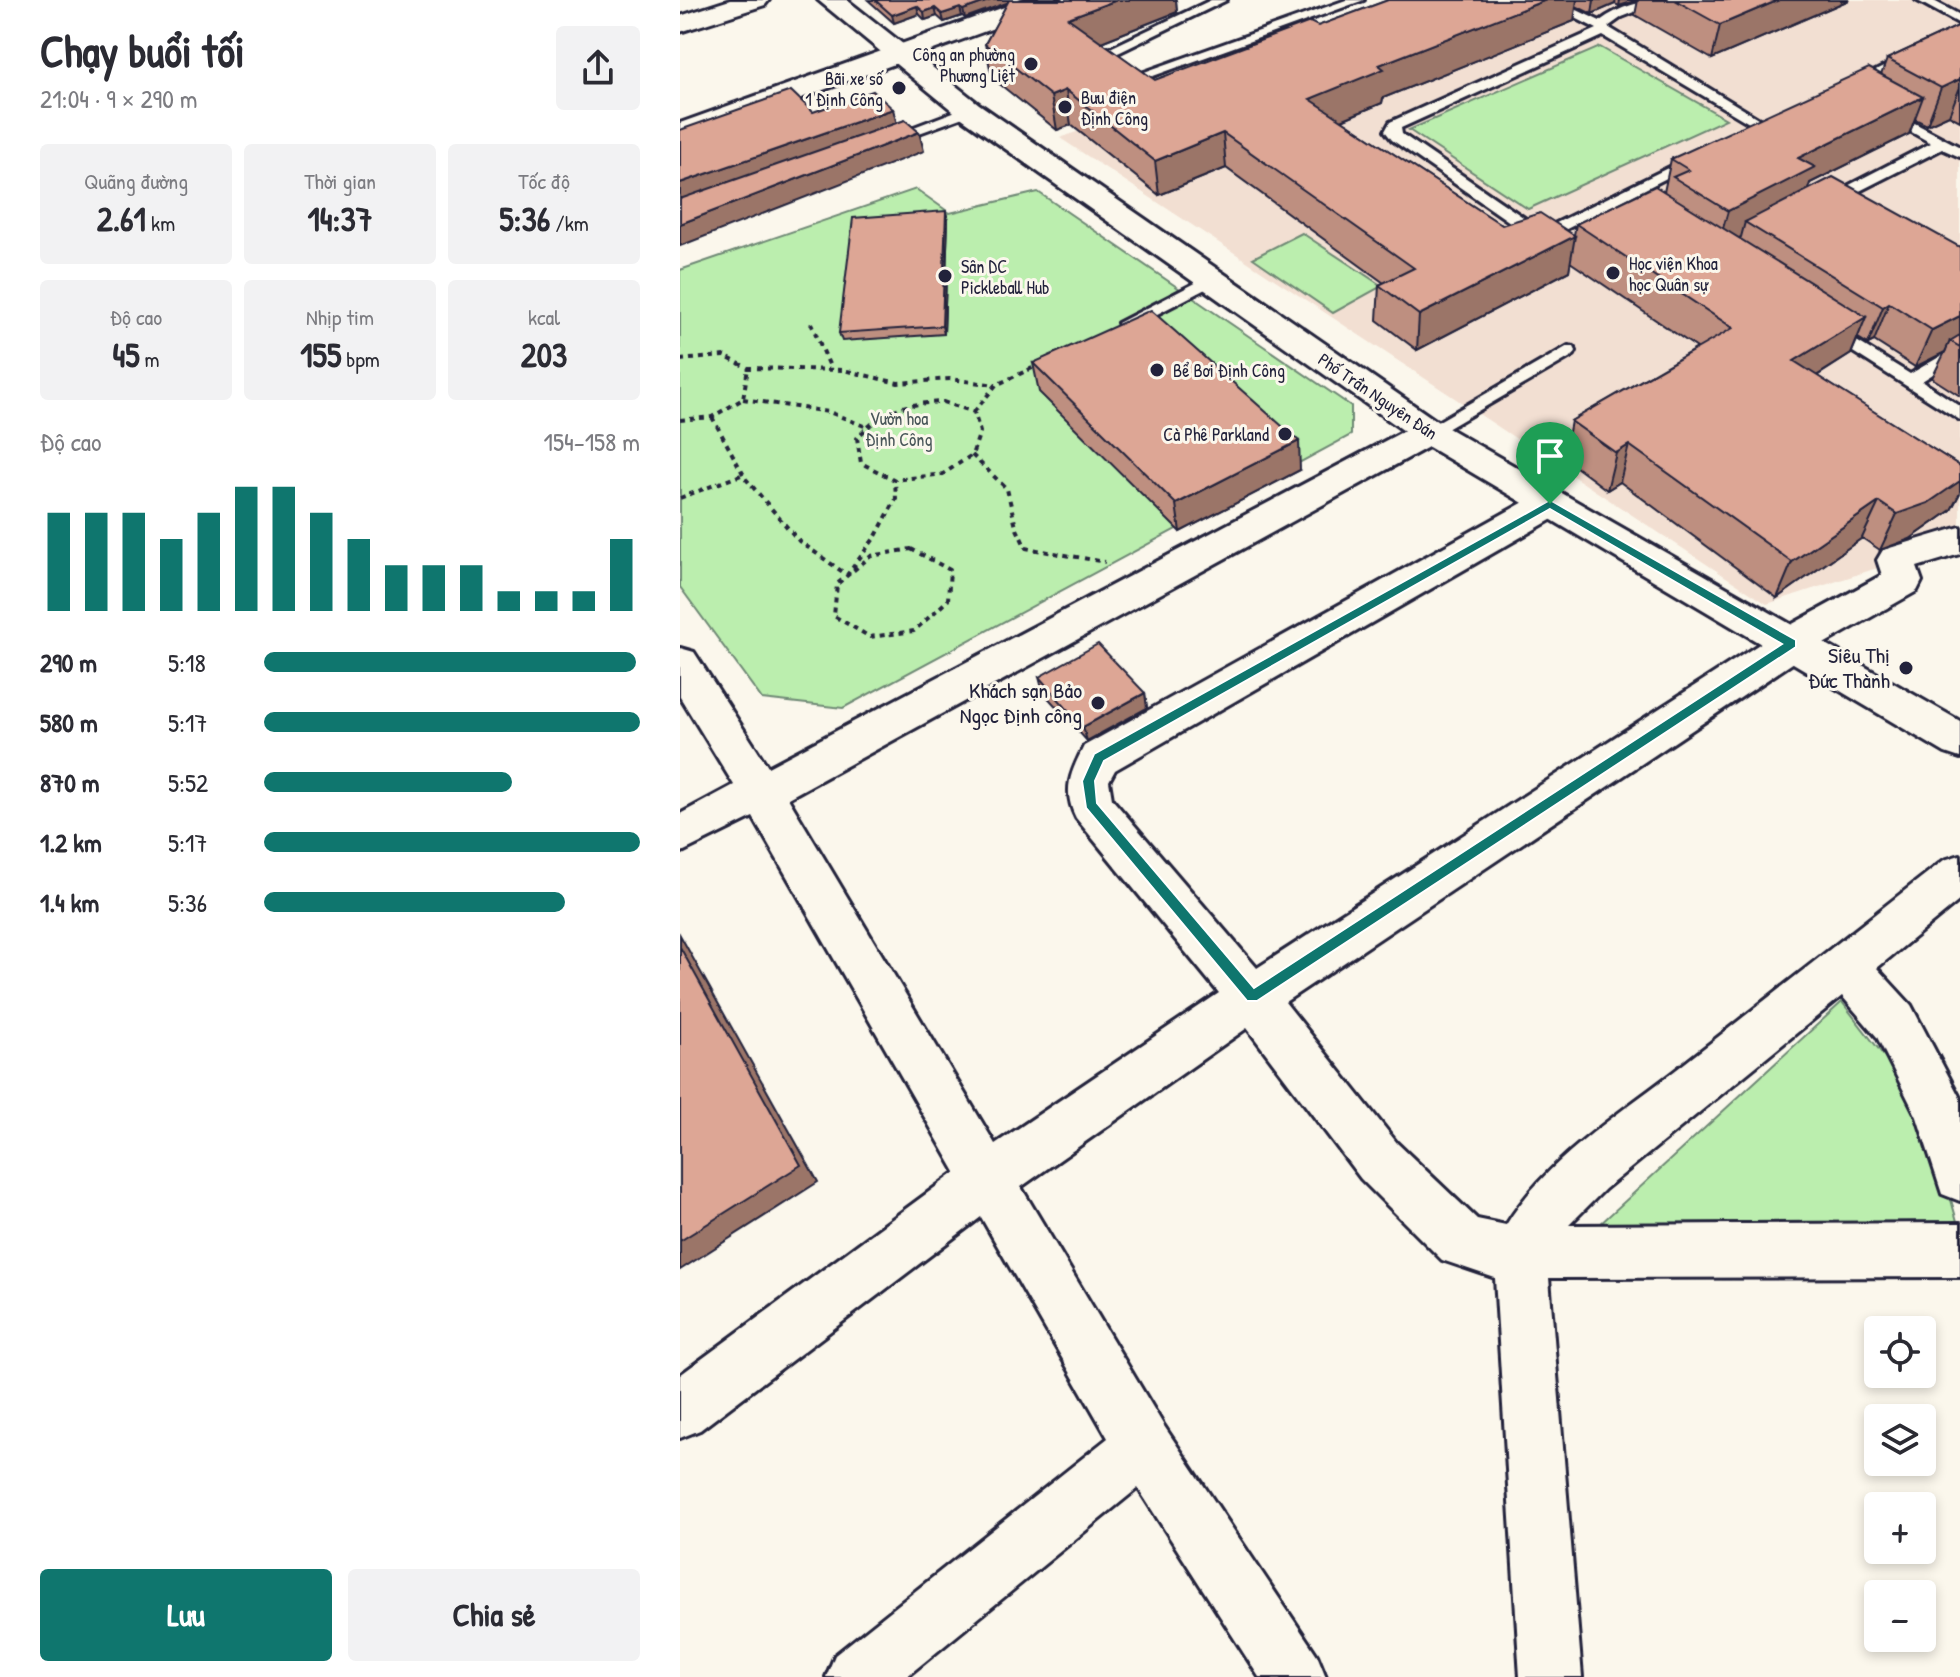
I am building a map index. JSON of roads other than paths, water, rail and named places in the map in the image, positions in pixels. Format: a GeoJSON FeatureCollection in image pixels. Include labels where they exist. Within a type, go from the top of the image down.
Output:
{"type":"FeatureCollection","features":[{"type":"Feature","properties":{"kind":"street"},"geometry":{"type":"LineString","coordinates":[[680,24],[756,0]]}},
{"type":"Feature","properties":{"kind":"street","name":"Phố Trần Nguyên Đán"},"geometry":{"type":"LineString","coordinates":[[831,0],[969,110],[1429,432],[1960,741]]}},
{"type":"Feature","properties":{"kind":"street"},"geometry":{"type":"LineString","coordinates":[[680,133],[1048,0]]}},
{"type":"Feature","properties":{"kind":"street"},"geometry":{"type":"LineString","coordinates":[[680,835],[1429,432]]}},
{"type":"Feature","properties":{"kind":"street"},"geometry":{"type":"LineString","coordinates":[[1550,504],[1099,758],[1088,781],[1091,805],[1252,997],[1379,1161],[1461,1241],[1493,1251],[1520,1252],[1960,1250]]}},
{"type":"Feature","properties":{"kind":"street"},"geometry":{"type":"LineString","coordinates":[[680,1410],[989,1179],[1252,997],[1792,643],[1903,581],[1896,560],[1960,540]]}},
{"type":"Feature","properties":{"kind":"street"},"geometry":{"type":"LineString","coordinates":[[680,663],[762,793],[1144,1446],[1295,1677]]}},
{"type":"Feature","properties":{"kind":"street"},"geometry":{"type":"LineString","coordinates":[[1551,1677],[1520,1252],[1541,1217],[1587,1171],[1843,964],[1960,874]]}},
{"type":"Feature","properties":{"kind":"street"},"geometry":{"type":"LineString","coordinates":[[1843,964],[1894,1021],[1941,1112],[1960,1176]]}},
{"type":"Feature","properties":{"kind":"street"},"geometry":{"type":"LineString","coordinates":[[857,1677],[1144,1446]]}},
{"type":"Feature","properties":{"kind":"lane"},"geometry":{"type":"LineString","coordinates":[[1113,50],[1221,0]]}},
{"type":"Feature","properties":{"kind":"lane"},"geometry":{"type":"LineString","coordinates":[[1126,81],[1358,0]]}},
{"type":"Feature","properties":{"kind":"lane"},"geometry":{"type":"LineString","coordinates":[[1546,0],[1771,123],[1750,133]]}},
{"type":"Feature","properties":{"kind":"lane"},"geometry":{"type":"LineString","coordinates":[[1542,236],[1397,137],[1392,131],[1395,125],[1602,28],[1617,14],[1660,0]]}},
{"type":"Feature","properties":{"kind":"lane"},"geometry":{"type":"LineString","coordinates":[[1922,0],[1960,20]]}},
{"type":"Feature","properties":{"kind":"lane"},"geometry":{"type":"LineString","coordinates":[[1846,94],[1960,32]]}},
{"type":"Feature","properties":{"kind":"lane"},"geometry":{"type":"LineString","coordinates":[[1873,105],[1960,153]]}},
{"type":"Feature","properties":{"kind":"lane"},"geometry":{"type":"LineString","coordinates":[[868,146],[969,110]]}},
{"type":"Feature","properties":{"kind":"lane"},"geometry":{"type":"LineString","coordinates":[[1816,208],[1942,143]]}},
{"type":"Feature","properties":{"kind":"lane"},"geometry":{"type":"LineString","coordinates":[[1514,248],[1628,202],[1707,155]]}},
{"type":"Feature","properties":{"kind":"lane"},"geometry":{"type":"LineString","coordinates":[[1045,362],[1211,280]]}},
{"type":"Feature","properties":{"kind":"lane"},"geometry":{"type":"LineString","coordinates":[[1820,323],[1960,414]]}},
{"type":"Feature","properties":{"kind":"lane"},"geometry":{"type":"LineString","coordinates":[[1910,381],[1960,350]]}},
{"type":"Feature","properties":{"kind":"lane"},"geometry":{"type":"LineString","coordinates":[[1429,432],[1568,351]]}},
{"type":"Feature","properties":{"kind":"place","name":"Công an phường Phương Liệt"},"geometry":{"type":"Point","coordinates":[1031,64]}},
{"type":"Feature","properties":{"kind":"place","name":"Bãi xe số 1 Định Công"},"geometry":{"type":"Point","coordinates":[899,88]}},
{"type":"Feature","properties":{"kind":"place","name":"Bưu điện Định Công"},"geometry":{"type":"Point","coordinates":[1065,107]}},
{"type":"Feature","properties":{"kind":"place","name":"Học viện Khoa học Quân sự"},"geometry":{"type":"Point","coordinates":[1613,273]}},
{"type":"Feature","properties":{"kind":"place","name":"Sân DC Pickleball Hub"},"geometry":{"type":"Point","coordinates":[945,276]}},
{"type":"Feature","properties":{"kind":"place","name":"Bể Bơi Định Công"},"geometry":{"type":"Point","coordinates":[1157,370]}},
{"type":"Feature","properties":{"kind":"place","name":"Cà Phê Parkland"},"geometry":{"type":"Point","coordinates":[1285,434]}},
{"type":"Feature","properties":{"kind":"place","name":"Siêu Thị Đức Thành"},"geometry":{"type":"Point","coordinates":[1906,668]}},
{"type":"Feature","properties":{"kind":"place","name":"Khách sạn Bảo Ngọc Định công"},"geometry":{"type":"Point","coordinates":[1098,703]}},
{"type":"Feature","properties":{"kind":"park label","name":"Vườn hoa Định Công"},"geometry":{"type":"Point","coordinates":[899,428]}}]}
